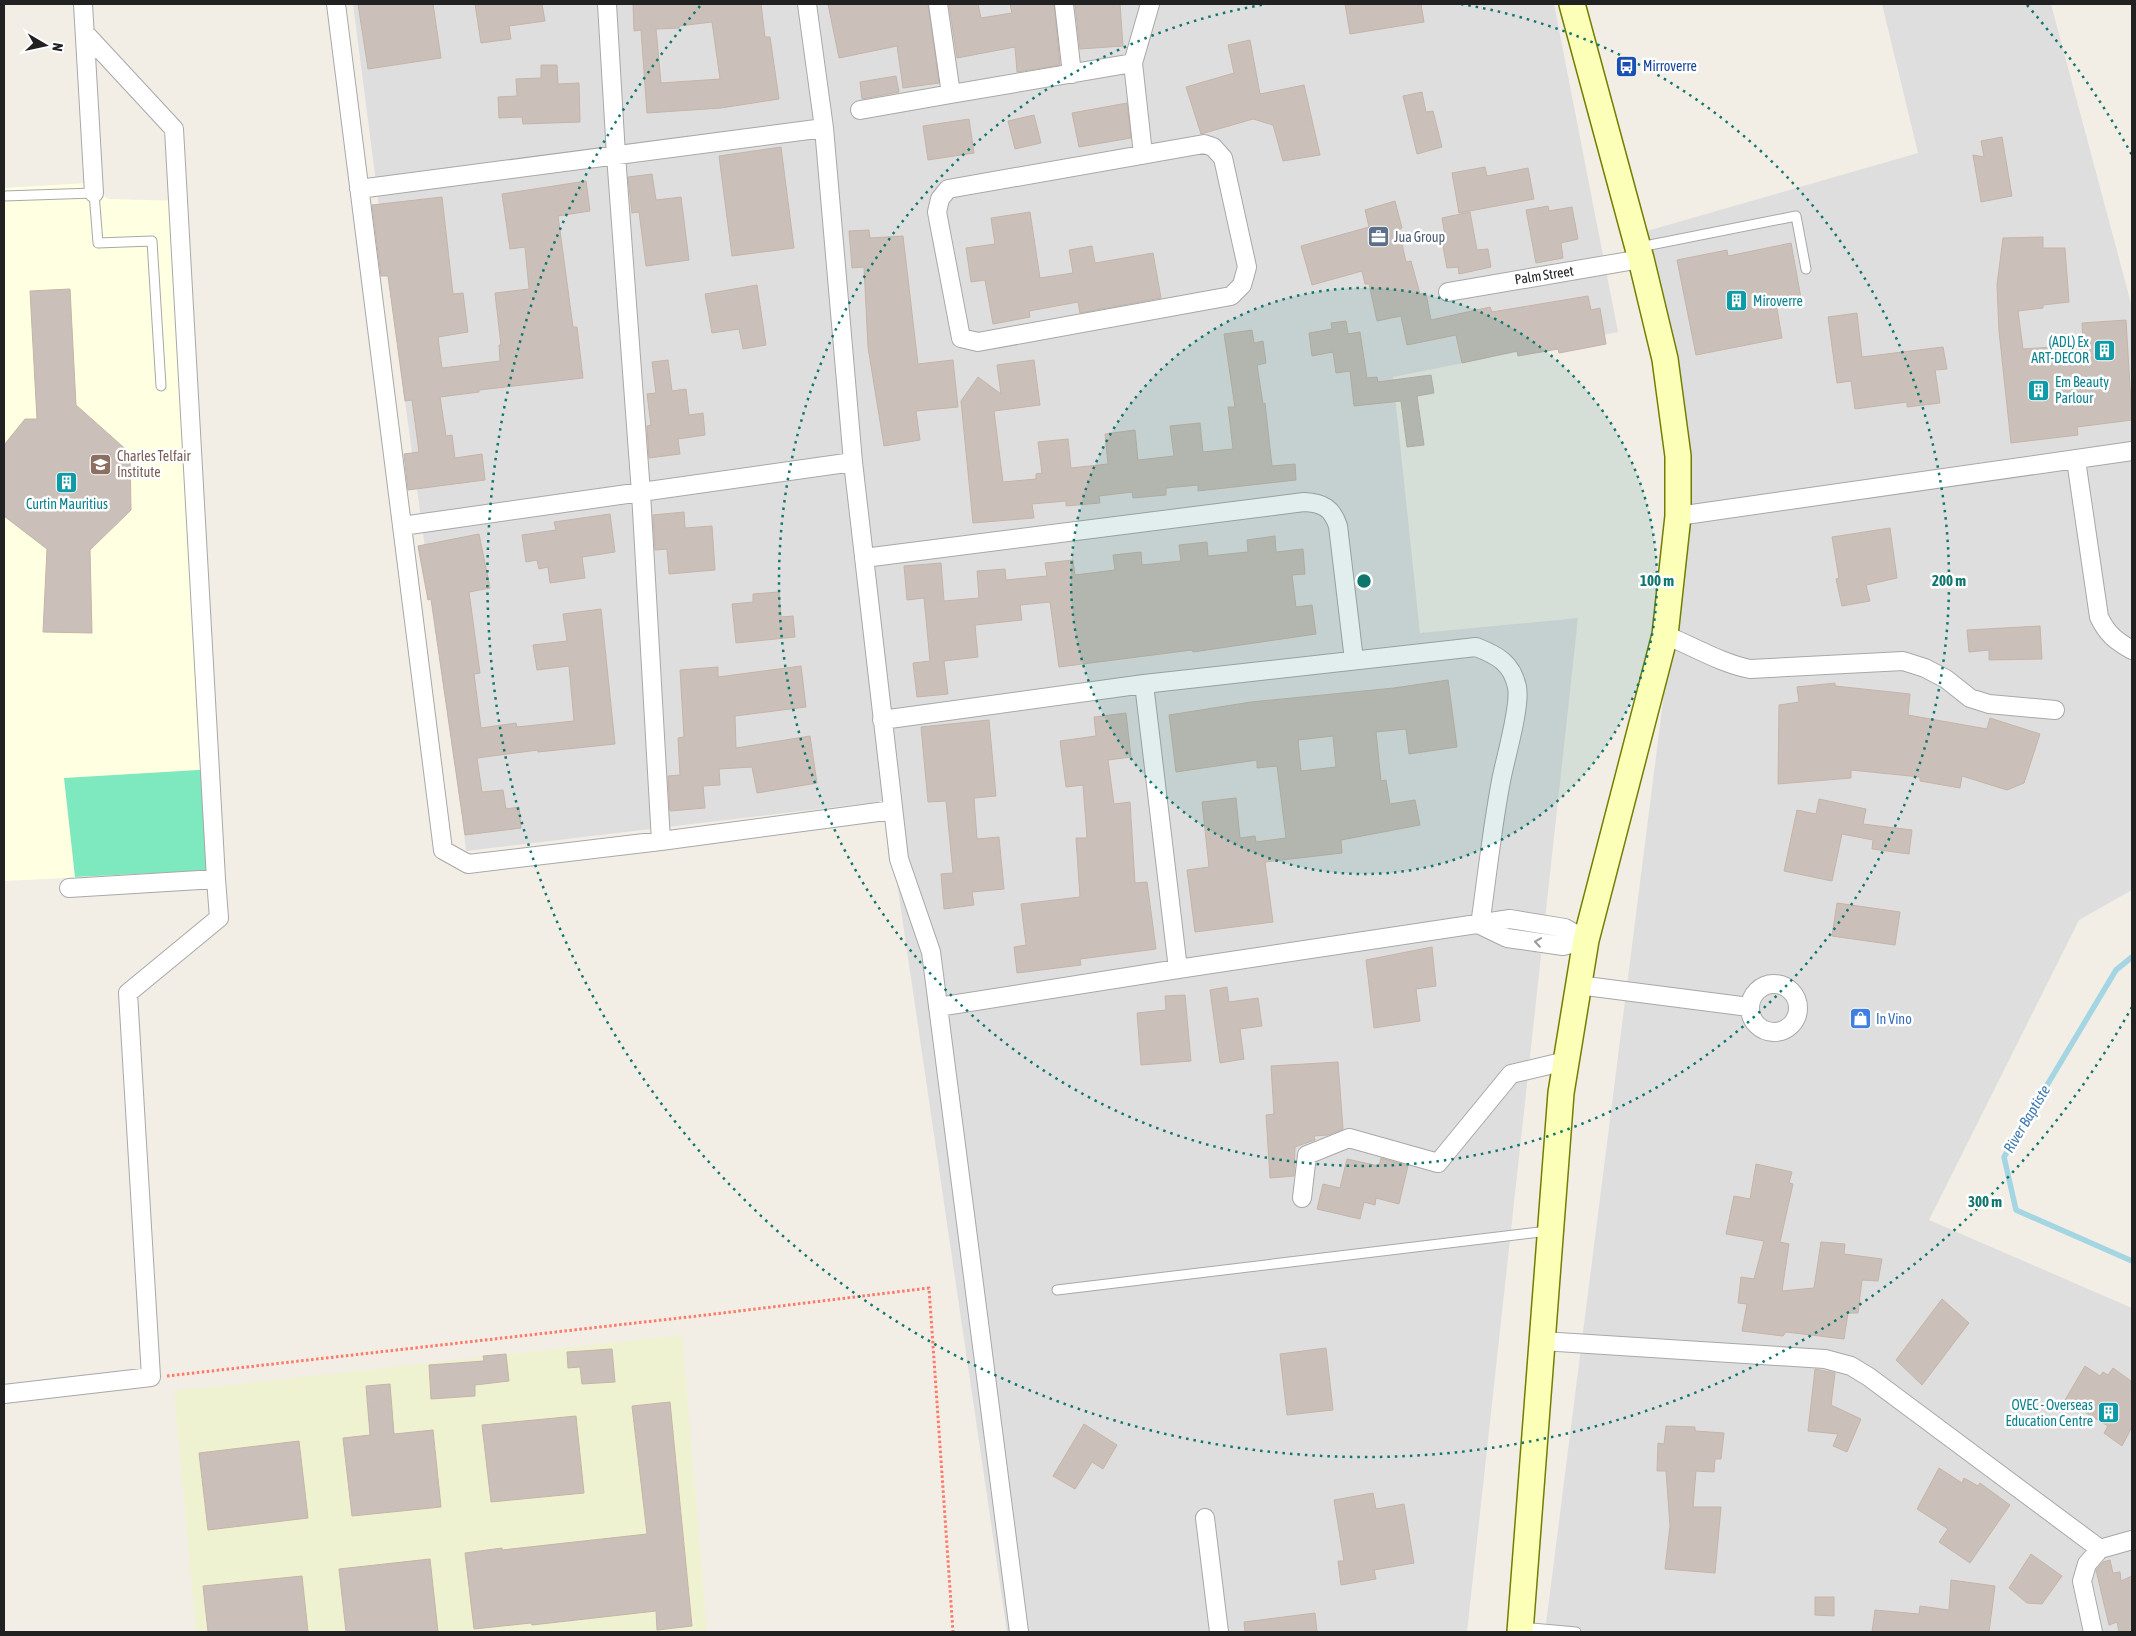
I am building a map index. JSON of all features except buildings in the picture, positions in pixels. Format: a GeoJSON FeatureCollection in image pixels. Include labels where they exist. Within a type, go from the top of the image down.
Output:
{"type":"FeatureCollection","features":[{"type":"Feature","properties":{"kind":"main road"},"geometry":{"type":"LineString","coordinates":[[1520,1630],[1561,1093],[1586,940],[1665,634],[1678,516],[1678,456],[1665,359],[1572,4]]}},
{"type":"Feature","properties":{"kind":"street"},"geometry":{"type":"LineString","coordinates":[[83,4],[94,193]]}},
{"type":"Feature","properties":{"kind":"street"},"geometry":{"type":"LineString","coordinates":[[336,4],[443,850],[468,864],[661,841],[893,810]]}},
{"type":"Feature","properties":{"kind":"street"},"geometry":{"type":"LineString","coordinates":[[607,4],[641,494],[661,841]]}},
{"type":"Feature","properties":{"kind":"street"},"geometry":{"type":"LineString","coordinates":[[807,4],[824,128],[852,462],[898,859],[931,952],[1019,1632]]}},
{"type":"Feature","properties":{"kind":"street"},"geometry":{"type":"LineString","coordinates":[[938,4],[952,94]]}},
{"type":"Feature","properties":{"kind":"street"},"geometry":{"type":"LineString","coordinates":[[1064,4],[1072,74]]}},
{"type":"Feature","properties":{"kind":"street"},"geometry":{"type":"LineString","coordinates":[[1143,154],[1133,63],[1150,4]]}},
{"type":"Feature","properties":{"kind":"street"},"geometry":{"type":"LineString","coordinates":[[4,1394],[151,1378],[128,993],[219,918],[174,129],[85,33]]}},
{"type":"Feature","properties":{"kind":"street"},"geometry":{"type":"LineString","coordinates":[[860,110],[1133,63]]}},
{"type":"Feature","properties":{"kind":"street"},"geometry":{"type":"LineString","coordinates":[[359,189],[824,128]]}},
{"type":"Feature","properties":{"kind":"street"},"geometry":{"type":"LineString","coordinates":[[1204,144],[1213,147],[1223,158],[1247,267],[1242,285],[1231,296],[978,342],[961,338],[937,212],[940,199],[948,189],[1143,154],[1204,144]]}},
{"type":"Feature","properties":{"kind":"street","name":"Palm Street"},"geometry":{"type":"LineString","coordinates":[[1448,292],[1639,254]]}},
{"type":"Feature","properties":{"kind":"street"},"geometry":{"type":"LineString","coordinates":[[1678,516],[2132,451]]}},
{"type":"Feature","properties":{"kind":"street"},"geometry":{"type":"LineString","coordinates":[[2076,460],[2099,617],[2105,630],[2132,650]]}},
{"type":"Feature","properties":{"kind":"street"},"geometry":{"type":"LineString","coordinates":[[402,526],[641,494],[852,462]]}},
{"type":"Feature","properties":{"kind":"street"},"geometry":{"type":"LineString","coordinates":[[864,558],[1304,502],[1318,503],[1328,507],[1335,516],[1338,526],[1354,660]]}},
{"type":"Feature","properties":{"kind":"street"},"geometry":{"type":"LineString","coordinates":[[1665,634],[1708,652],[1728,664],[1750,668],[1903,661],[1925,668],[1946,679],[1970,698],[1989,704],[2055,710]]}},
{"type":"Feature","properties":{"kind":"street"},"geometry":{"type":"LineString","coordinates":[[882,720],[1144,684],[1476,647],[1496,654],[1509,667],[1517,688],[1516,708],[1500,782],[1480,925]]}},
{"type":"Feature","properties":{"kind":"street"},"geometry":{"type":"LineString","coordinates":[[1144,684],[1178,968]]}},
{"type":"Feature","properties":{"kind":"street"},"geometry":{"type":"LineString","coordinates":[[69,888],[216,879]]}},
{"type":"Feature","properties":{"kind":"street"},"geometry":{"type":"LineString","coordinates":[[938,1007],[1178,968],[1510,920],[1565,928],[1586,940]]}},
{"type":"Feature","properties":{"kind":"street"},"geometry":{"type":"LineString","coordinates":[[1578,986],[1749,1007]]}},
{"type":"Feature","properties":{"kind":"street"},"geometry":{"type":"LineString","coordinates":[[1302,1198],[1308,1155],[1349,1138],[1438,1163],[1511,1074],[1566,1062]]}},
{"type":"Feature","properties":{"kind":"street"},"geometry":{"type":"LineString","coordinates":[[1542,1341],[1825,1359],[1851,1366],[1868,1376],[2100,1549]]}},
{"type":"Feature","properties":{"kind":"street"},"geometry":{"type":"LineString","coordinates":[[1205,1518],[1219,1632]]}},
{"type":"Feature","properties":{"kind":"street"},"geometry":{"type":"LineString","coordinates":[[2093,1632],[2082,1581],[2088,1564],[2100,1549],[2132,1540]]}},
{"type":"Feature","properties":{"kind":"lane"},"geometry":{"type":"LineString","coordinates":[[4,196],[94,193],[98,243],[152,241],[161,386]]}},
{"type":"Feature","properties":{"kind":"lane"},"geometry":{"type":"LineString","coordinates":[[1639,254],[1796,216],[1806,269]]}},
{"type":"Feature","properties":{"kind":"lane"},"geometry":{"type":"LineString","coordinates":[[1057,1290],[1551,1231]]}},
{"type":"Feature","properties":{"kind":"lane"},"geometry":{"type":"LineString","coordinates":[[1520,1630],[1576,1632]]}},
{"type":"Feature","properties":{"kind":"path"},"geometry":{"type":"LineString","coordinates":[[151,1378],[929,1288],[952,1632]]}},
{"type":"Feature","properties":{"kind":"shaded area"},"geometry":{"type":"Polygon","coordinates":[[[353,4],[1554,4],[1618,332],[1393,377],[1420,633],[1578,618],[1467,1632],[1007,1632],[885,801],[466,851],[457,772],[390,291],[353,4]]]}},
{"type":"Feature","properties":{"kind":"shaded area"},"geometry":{"type":"Polygon","coordinates":[[[1882,4],[2051,4],[2132,307],[2132,890],[2079,920],[1929,1220],[2132,1308],[2132,1632],[1545,1632],[1687,512],[1640,233],[1918,153],[1882,4]]]}},
{"type":"Feature","properties":{"kind":"shaded area","name":"Charles Telfair Institute"},"geometry":{"type":"Polygon","coordinates":[[[87,183],[108,199],[182,201],[219,870],[4,881],[4,188],[87,183]]]}},
{"type":"Feature","properties":{"kind":"shaded area"},"geometry":{"type":"Polygon","coordinates":[[[682,1335],[707,1632],[196,1632],[174,1391],[682,1335]]]}},
{"type":"Feature","properties":{"kind":"green space"},"geometry":{"type":"Polygon","coordinates":[[[215,769],[219,870],[75,877],[64,778],[215,769]]]}},
{"type":"Feature","properties":{"kind":"waterway","name":"River Baptiste"},"geometry":{"type":"LineString","coordinates":[[2132,957],[2116,970],[2004,1157],[2016,1210],[2132,1261]]}},
{"type":"Feature","properties":{"kind":"place","name":"Mirroverre"},"geometry":{"type":"Point","coordinates":[1627,66]}},
{"type":"Feature","properties":{"kind":"place","name":"Jua Group"},"geometry":{"type":"Point","coordinates":[1378,237]}},
{"type":"Feature","properties":{"kind":"place","name":"Miroverre"},"geometry":{"type":"Point","coordinates":[1737,301]}},
{"type":"Feature","properties":{"kind":"place","name":"(ADL) Ex ART-DECOR"},"geometry":{"type":"Point","coordinates":[2105,350]}},
{"type":"Feature","properties":{"kind":"place","name":"Em Beauty Parlour"},"geometry":{"type":"Point","coordinates":[2039,390]}},
{"type":"Feature","properties":{"kind":"place","name":"Charles Telfair Institute"},"geometry":{"type":"Point","coordinates":[101,464]}},
{"type":"Feature","properties":{"kind":"place","name":"Curtin Mauritius"},"geometry":{"type":"Point","coordinates":[67,482]}},
{"type":"Feature","properties":{"kind":"place","name":"In Vino"},"geometry":{"type":"Point","coordinates":[1860,1019]}},
{"type":"Feature","properties":{"kind":"place","name":"OVEC - Overseas Education Centre"},"geometry":{"type":"Point","coordinates":[2109,1413]}}]}
